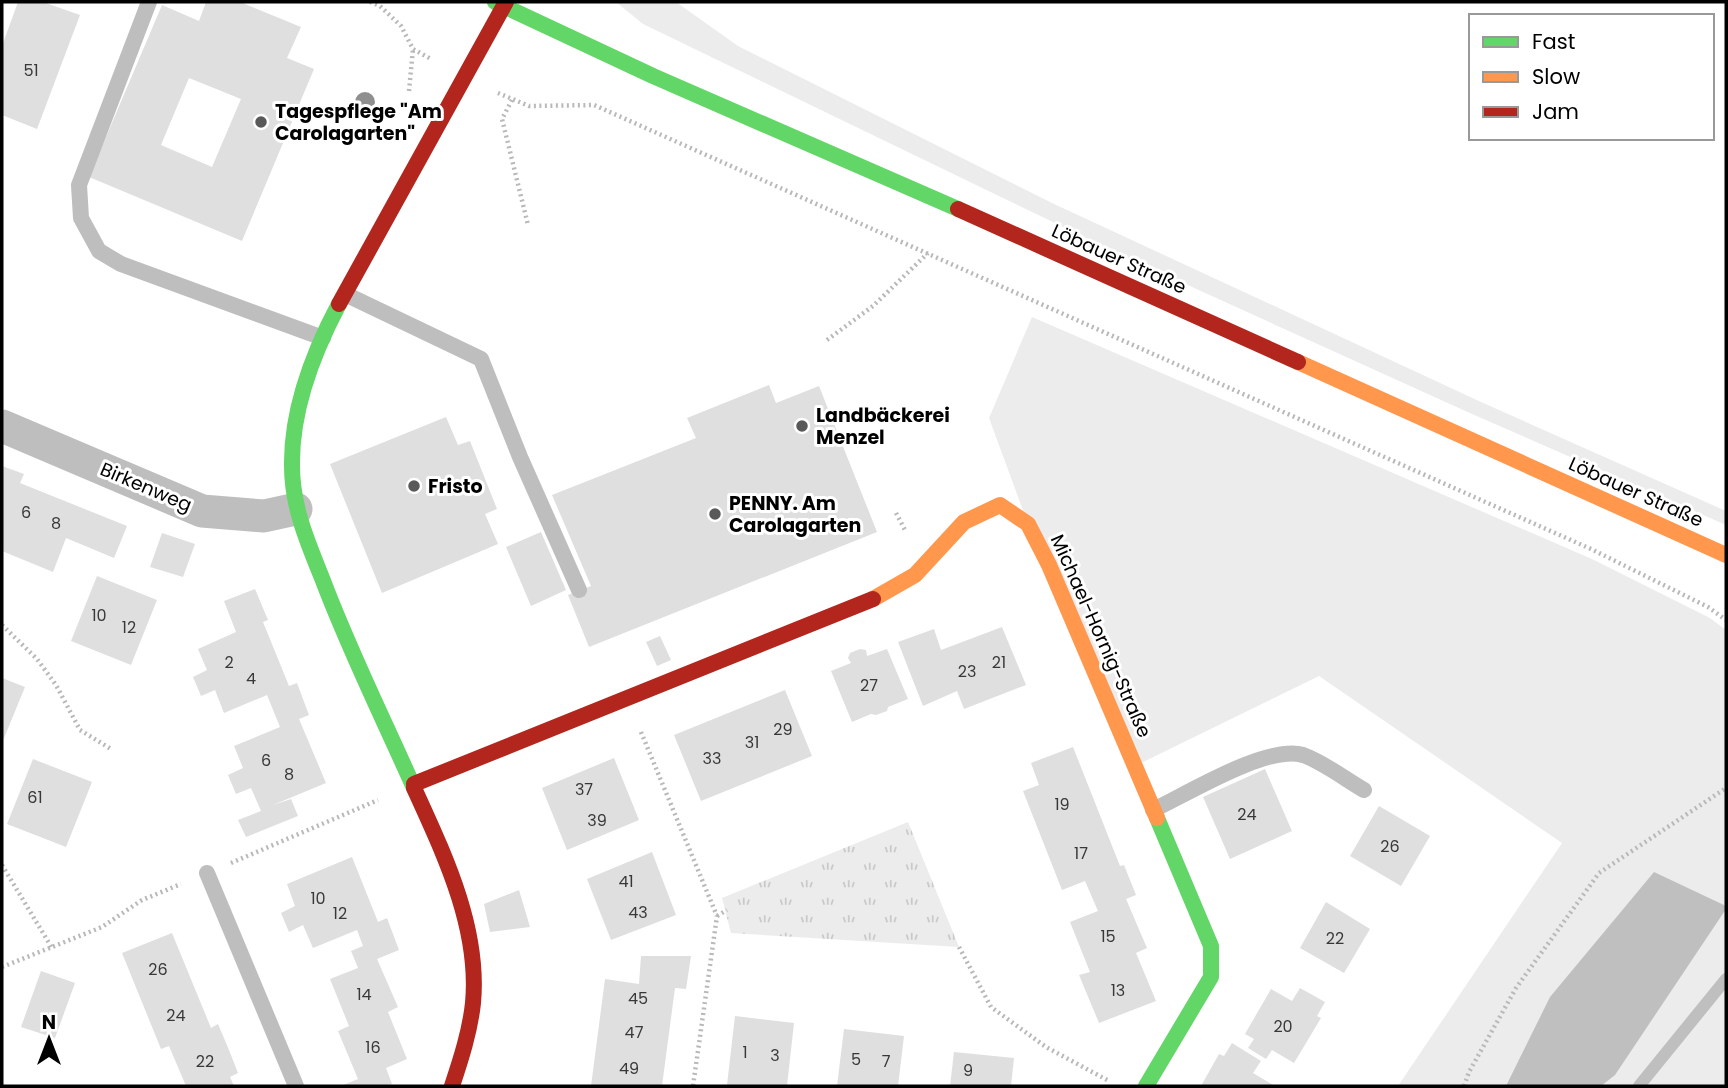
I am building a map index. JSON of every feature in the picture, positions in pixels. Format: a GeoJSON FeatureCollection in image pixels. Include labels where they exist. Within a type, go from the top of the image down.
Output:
{"type":"FeatureCollection","features":[{"type":"Feature","properties":{"kind":"street"},"geometry":{"type":"LineString","coordinates":[[452,1086],[467,1036],[473,999],[472,962],[462,907],[414,784],[334,612],[296,509],[292,452],[295,418],[306,380],[324,338],[345,294],[502,3]]}},
{"type":"Feature","properties":{"kind":"street","name":"Löbauer Straße"},"geometry":{"type":"LineString","coordinates":[[502,3],[653,76],[879,174],[1726,555]]}},
{"type":"Feature","properties":{"kind":"street","name":"Birkenweg"},"geometry":{"type":"LineString","coordinates":[[2,426],[202,511],[264,516],[296,509]]}},
{"type":"Feature","properties":{"kind":"street","name":"Michael-Hornig-Straße"},"geometry":{"type":"LineString","coordinates":[[414,784],[875,598],[915,576],[964,522],[1000,505],[1028,524],[1044,555],[1211,946],[1211,977],[1146,1086]]}},
{"type":"Feature","properties":{"kind":"lane"},"geometry":{"type":"LineString","coordinates":[[149,2],[79,185],[81,218],[99,251],[121,264],[324,338]]}},
{"type":"Feature","properties":{"kind":"lane"},"geometry":{"type":"LineString","coordinates":[[345,294],[481,359],[520,457],[579,590]]}},
{"type":"Feature","properties":{"kind":"lane"},"geometry":{"type":"LineString","coordinates":[[1153,810],[1248,764],[1275,754],[1290,752],[1305,756],[1364,790]]}},
{"type":"Feature","properties":{"kind":"lane"},"geometry":{"type":"LineString","coordinates":[[208,873],[296,1086]]}},
{"type":"Feature","properties":{"kind":"path"},"geometry":{"type":"LineString","coordinates":[[370,2],[380,6],[401,26],[413,49],[512,100],[528,106],[594,105],[1591,549],[1708,607],[1726,621]]}},
{"type":"Feature","properties":{"kind":"path"},"geometry":{"type":"LineString","coordinates":[[512,100],[502,119],[528,225]]}},
{"type":"Feature","properties":{"kind":"path"},"geometry":{"type":"LineString","coordinates":[[827,340],[873,306],[928,253]]}},
{"type":"Feature","properties":{"kind":"path"},"geometry":{"type":"LineString","coordinates":[[895,513],[900,524]]}},
{"type":"Feature","properties":{"kind":"path"},"geometry":{"type":"LineString","coordinates":[[2,625],[37,659],[56,685],[80,730],[111,749]]}},
{"type":"Feature","properties":{"kind":"path"},"geometry":{"type":"LineString","coordinates":[[627,699],[717,916],[693,1086]]}},
{"type":"Feature","properties":{"kind":"path"},"geometry":{"type":"LineString","coordinates":[[1464,1086],[1469,1072],[1516,988],[1599,873],[1726,788]]}},
{"type":"Feature","properties":{"kind":"path"},"geometry":{"type":"LineString","coordinates":[[2,865],[52,948]]}},
{"type":"Feature","properties":{"kind":"path"},"geometry":{"type":"LineString","coordinates":[[717,916],[727,910]]}},
{"type":"Feature","properties":{"kind":"path"},"geometry":{"type":"LineString","coordinates":[[959,947],[991,1007],[1046,1047],[1119,1086]]}},
{"type":"Feature","properties":{"kind":"green space"},"geometry":{"type":"Polygon","coordinates":[[[616,2],[676,2],[738,46],[1052,203],[1481,402],[1726,511],[1726,525],[1472,414],[1117,253],[643,24],[616,2]]]}},
{"type":"Feature","properties":{"kind":"green space"},"geometry":{"type":"Polygon","coordinates":[[[1032,317],[1592,559],[1710,618],[1726,630],[1726,1086],[1398,1086],[1562,843],[1319,676],[1135,766],[1028,524],[989,418],[1032,317]]]}},
{"type":"Feature","properties":{"kind":"green space"},"geometry":{"type":"Polygon","coordinates":[[[908,822],[959,947],[731,933],[722,898],[908,822]]]}},
{"type":"Feature","properties":{"kind":"shaded area"},"geometry":{"type":"Polygon","coordinates":[[[1654,872],[1726,906],[1726,909],[1615,1075],[1601,1086],[1506,1086],[1550,997],[1654,872]]]}},
{"type":"Feature","properties":{"kind":"building"},"geometry":{"type":"Polygon","coordinates":[[[18,2],[43,2],[80,15],[37,129],[2,115],[2,46],[18,2]]]}},
{"type":"Feature","properties":{"kind":"building","name":"Tagespflege \"Am Carolagarten\""},"geometry":{"type":"Polygon","coordinates":[[[206,2],[240,2],[301,27],[287,58],[314,69],[242,241],[89,177],[162,5],[199,21],[206,2]],[[189,78],[161,145],[212,167],[241,99],[189,78]]]}},
{"type":"Feature","properties":{"kind":"building","name":"PENNY. Am Carolagarten"},"geometry":{"type":"Polygon","coordinates":[[[769,385],[776,403],[819,386],[877,532],[589,647],[568,595],[591,586],[552,495],[696,438],[687,418],[769,385]]]}},
{"type":"Feature","properties":{"kind":"building","name":"Fristo"},"geometry":{"type":"Polygon","coordinates":[[[446,417],[458,445],[470,441],[497,509],[485,514],[498,544],[382,593],[330,464],[446,417]]]}},
{"type":"Feature","properties":{"kind":"building"},"geometry":{"type":"Polygon","coordinates":[[[2,466],[24,474],[20,483],[127,526],[114,558],[66,538],[53,572],[2,551],[2,466]]]}},
{"type":"Feature","properties":{"kind":"building"},"geometry":{"type":"Polygon","coordinates":[[[541,532],[566,590],[531,606],[506,547],[541,532]]]}},
{"type":"Feature","properties":{"kind":"building"},"geometry":{"type":"Polygon","coordinates":[[[162,533],[195,544],[183,577],[150,567],[162,533]]]}},
{"type":"Feature","properties":{"kind":"building"},"geometry":{"type":"Polygon","coordinates":[[[97,576],[157,600],[131,665],[71,641],[97,576]]]}},
{"type":"Feature","properties":{"kind":"building"},"geometry":{"type":"Polygon","coordinates":[[[255,589],[268,620],[263,622],[289,686],[297,683],[309,715],[299,719],[326,783],[273,805],[291,799],[298,816],[246,837],[238,820],[261,811],[251,788],[236,794],[228,775],[243,768],[234,746],[280,727],[267,695],[224,713],[215,690],[201,696],[193,677],[207,670],[198,649],[236,632],[224,601],[255,589]]]}},
{"type":"Feature","properties":{"kind":"building"},"geometry":{"type":"Polygon","coordinates":[[[1002,627],[1026,685],[964,709],[957,691],[923,706],[898,642],[934,629],[941,650],[1002,627]]]}},
{"type":"Feature","properties":{"kind":"building"},"geometry":{"type":"Polygon","coordinates":[[[660,636],[671,660],[657,666],[646,642],[660,636]]]}},
{"type":"Feature","properties":{"kind":"building"},"geometry":{"type":"Polygon","coordinates":[[[887,649],[908,699],[888,707],[887,711],[852,722],[831,671],[851,663],[848,658],[850,653],[866,650],[867,656],[887,649]]]}},
{"type":"Feature","properties":{"kind":"building"},"geometry":{"type":"Polygon","coordinates":[[[2,678],[25,687],[2,743],[2,678]]]}},
{"type":"Feature","properties":{"kind":"building"},"geometry":{"type":"Polygon","coordinates":[[[785,690],[812,756],[701,801],[674,735],[785,690]]]}},
{"type":"Feature","properties":{"kind":"building"},"geometry":{"type":"Polygon","coordinates":[[[1073,747],[1120,866],[1124,865],[1136,895],[1126,899],[1147,948],[1136,953],[1156,1001],[1099,1023],[1079,975],[1090,972],[1070,922],[1098,911],[1085,881],[1062,890],[1023,791],[1039,785],[1031,763],[1073,747]]]}},
{"type":"Feature","properties":{"kind":"building"},"geometry":{"type":"Polygon","coordinates":[[[614,758],[639,820],[567,850],[542,788],[614,758]]]}},
{"type":"Feature","properties":{"kind":"building"},"geometry":{"type":"Polygon","coordinates":[[[33,759],[92,782],[66,847],[7,824],[33,759]]]}},
{"type":"Feature","properties":{"kind":"building"},"geometry":{"type":"Polygon","coordinates":[[[1265,769],[1292,831],[1230,859],[1203,797],[1265,769]]]}},
{"type":"Feature","properties":{"kind":"building"},"geometry":{"type":"Polygon","coordinates":[[[1379,806],[1430,836],[1401,886],[1350,856],[1379,806]]]}},
{"type":"Feature","properties":{"kind":"building"},"geometry":{"type":"Polygon","coordinates":[[[652,852],[676,915],[611,940],[587,879],[652,852]]]}},
{"type":"Feature","properties":{"kind":"building"},"geometry":{"type":"Polygon","coordinates":[[[352,857],[378,922],[387,918],[399,950],[377,959],[398,1007],[388,1012],[407,1059],[386,1068],[392,1084],[386,1086],[341,1086],[358,1079],[338,1031],[349,1026],[330,979],[358,968],[351,951],[363,946],[357,930],[313,948],[303,925],[289,932],[281,913],[295,906],[287,884],[352,857]]]}},
{"type":"Feature","properties":{"kind":"building"},"geometry":{"type":"Polygon","coordinates":[[[519,890],[530,927],[490,932],[484,904],[519,890]]]}},
{"type":"Feature","properties":{"kind":"building"},"geometry":{"type":"Polygon","coordinates":[[[1326,902],[1370,929],[1344,973],[1300,948],[1326,902]]]}},
{"type":"Feature","properties":{"kind":"building"},"geometry":{"type":"Polygon","coordinates":[[[172,933],[211,1028],[218,1024],[229,1050],[238,1073],[230,1077],[234,1086],[186,1086],[169,1046],[161,1049],[122,953],[172,933]]]}},
{"type":"Feature","properties":{"kind":"building"},"geometry":{"type":"Polygon","coordinates":[[[641,956],[691,956],[686,989],[675,988],[662,1086],[591,1086],[605,979],[639,984],[641,956]]]}},
{"type":"Feature","properties":{"kind":"building"},"geometry":{"type":"Polygon","coordinates":[[[41,971],[75,983],[55,1038],[21,1027],[41,971]]]}},
{"type":"Feature","properties":{"kind":"building"},"geometry":{"type":"Polygon","coordinates":[[[1300,988],[1325,1002],[1317,1016],[1321,1018],[1294,1063],[1272,1050],[1266,1059],[1248,1048],[1254,1039],[1245,1034],[1271,989],[1292,1001],[1300,988]]]}},
{"type":"Feature","properties":{"kind":"building"},"geometry":{"type":"Polygon","coordinates":[[[735,1016],[794,1023],[787,1086],[727,1085],[735,1016]]]}},
{"type":"Feature","properties":{"kind":"building"},"geometry":{"type":"Polygon","coordinates":[[[844,1029],[904,1036],[898,1086],[837,1086],[844,1029]]]}},
{"type":"Feature","properties":{"kind":"building"},"geometry":{"type":"Polygon","coordinates":[[[1232,1043],[1261,1061],[1253,1073],[1275,1086],[1201,1086],[1219,1054],[1224,1056],[1232,1043]]]}},
{"type":"Feature","properties":{"kind":"building"},"geometry":{"type":"Polygon","coordinates":[[[954,1052],[1014,1058],[1011,1086],[950,1086],[954,1052]]]}},
{"type":"Feature","properties":{"kind":"waterway"},"geometry":{"type":"LineString","coordinates":[[1639,1086],[1726,979]]}},
{"type":"Feature","properties":{"kind":"traffic: fast"},"geometry":{"type":"LineString","coordinates":[[495,2],[653,76],[958,209]]}},
{"type":"Feature","properties":{"kind":"traffic: fast"},"geometry":{"type":"LineString","coordinates":[[339,304],[312,362],[295,424],[292,466],[295,495],[306,537],[332,605],[414,788]]}},
{"type":"Feature","properties":{"kind":"traffic: fast"},"geometry":{"type":"LineString","coordinates":[[1146,1086],[1211,977],[1211,946],[1157,818]]}},
{"type":"Feature","properties":{"kind":"traffic: slow"},"geometry":{"type":"LineString","coordinates":[[1298,362],[1726,555]]}},
{"type":"Feature","properties":{"kind":"traffic: slow"},"geometry":{"type":"LineString","coordinates":[[873,599],[915,575],[964,522],[1000,505],[1028,524],[1049,565],[1157,818]]}},
{"type":"Feature","properties":{"kind":"traffic: jam"},"geometry":{"type":"LineString","coordinates":[[339,304],[506,2]]}},
{"type":"Feature","properties":{"kind":"traffic: jam"},"geometry":{"type":"LineString","coordinates":[[958,209],[1298,362]]}},
{"type":"Feature","properties":{"kind":"traffic: jam"},"geometry":{"type":"LineString","coordinates":[[414,784],[873,599]]}},
{"type":"Feature","properties":{"kind":"traffic: jam"},"geometry":{"type":"LineString","coordinates":[[414,788],[448,865],[471,947],[474,975],[472,1013],[452,1086]]}},
{"type":"Feature","properties":{"kind":"place","name":"Tagespflege \"Am Carolagarten\""},"geometry":{"type":"Point","coordinates":[261,122]}},
{"type":"Feature","properties":{"kind":"place","name":"Landbäckerei Menzel"},"geometry":{"type":"Point","coordinates":[802,426]}},
{"type":"Feature","properties":{"kind":"place","name":"Fristo"},"geometry":{"type":"Point","coordinates":[414,486]}},
{"type":"Feature","properties":{"kind":"place","name":"PENNY. Am Carolagarten"},"geometry":{"type":"Point","coordinates":[715,514]}}]}
